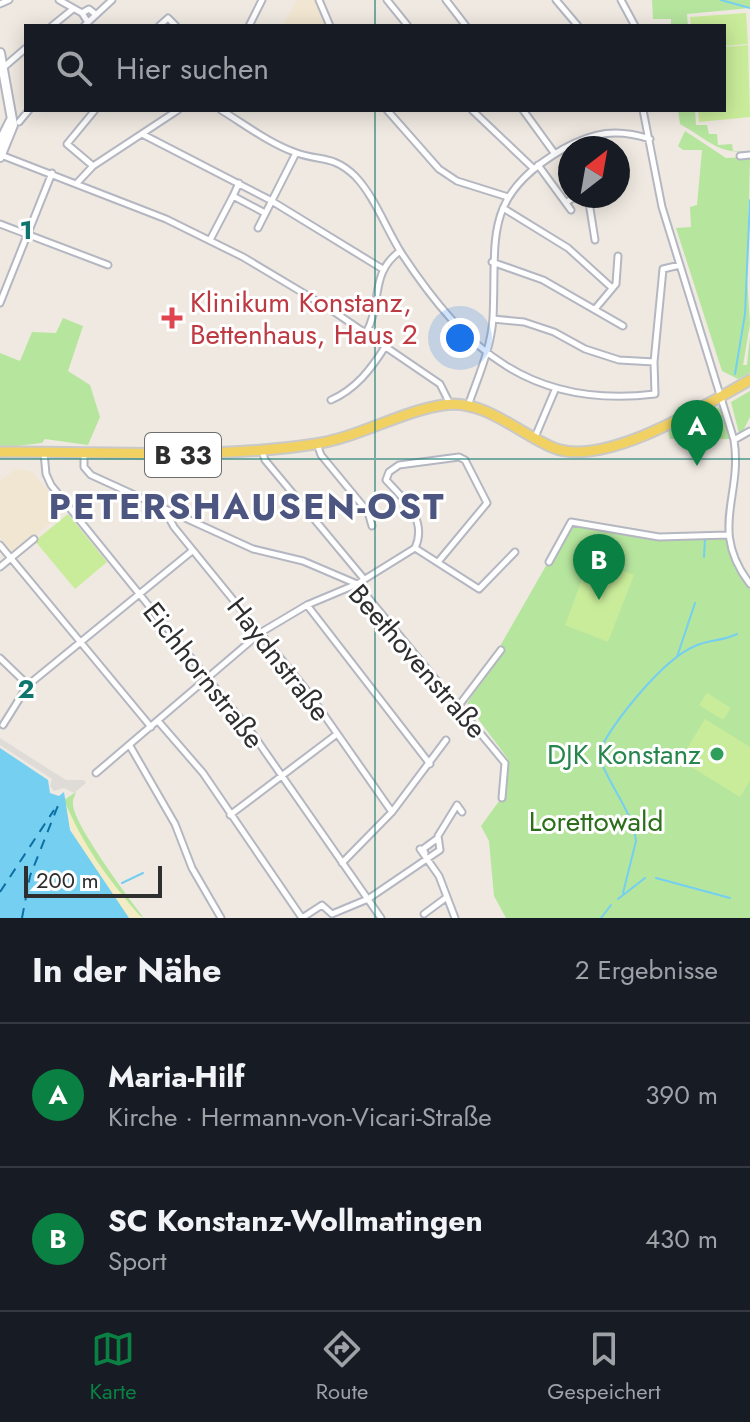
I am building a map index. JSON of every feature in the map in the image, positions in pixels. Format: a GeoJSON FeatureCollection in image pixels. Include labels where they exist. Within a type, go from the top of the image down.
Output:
{"type":"FeatureCollection","features":[{"type":"Feature","properties":{"kind":"main road"},"geometry":{"type":"LineString","coordinates":[[0,53],[15,121],[0,156]]}},
{"type":"Feature","properties":{"kind":"main road"},"geometry":{"type":"LineString","coordinates":[[0,142],[15,121]]}},
{"type":"Feature","properties":{"kind":"main road","name":"B 33"},"geometry":{"type":"LineString","coordinates":[[0,452],[186,455],[262,451],[317,444],[450,404],[468,406],[568,451],[604,451],[750,380]]}},
{"type":"Feature","properties":{"kind":"street"},"geometry":{"type":"LineString","coordinates":[[0,4],[9,0]]}},
{"type":"Feature","properties":{"kind":"street"},"geometry":{"type":"LineString","coordinates":[[59,0],[82,13],[88,24]]}},
{"type":"Feature","properties":{"kind":"street"},"geometry":{"type":"LineString","coordinates":[[88,24],[94,13],[112,0]]}},
{"type":"Feature","properties":{"kind":"street"},"geometry":{"type":"LineString","coordinates":[[250,24],[262,0]]}},
{"type":"Feature","properties":{"kind":"street"},"geometry":{"type":"LineString","coordinates":[[319,0],[329,24]]}},
{"type":"Feature","properties":{"kind":"street"},"geometry":{"type":"LineString","coordinates":[[387,0],[406,24]]}},
{"type":"Feature","properties":{"kind":"street"},"geometry":{"type":"LineString","coordinates":[[446,0],[464,24]]}},
{"type":"Feature","properties":{"kind":"street"},"geometry":{"type":"LineString","coordinates":[[556,0],[576,24]]}},
{"type":"Feature","properties":{"kind":"street"},"geometry":{"type":"LineString","coordinates":[[621,0],[634,24]]}},
{"type":"Feature","properties":{"kind":"street"},"geometry":{"type":"LineString","coordinates":[[54,24],[73,9]]}},
{"type":"Feature","properties":{"kind":"street"},"geometry":{"type":"LineString","coordinates":[[82,13],[87,9],[94,13]]}},
{"type":"Feature","properties":{"kind":"street"},"geometry":{"type":"LineString","coordinates":[[4,67],[24,50]]}},
{"type":"Feature","properties":{"kind":"street"},"geometry":{"type":"LineString","coordinates":[[15,121],[26,112]]}},
{"type":"Feature","properties":{"kind":"street"},"geometry":{"type":"LineString","coordinates":[[93,112],[67,144],[93,166]]}},
{"type":"Feature","properties":{"kind":"street"},"geometry":{"type":"LineString","coordinates":[[77,183],[93,166],[175,112]]}},
{"type":"Feature","properties":{"kind":"street"},"geometry":{"type":"LineString","coordinates":[[224,112],[296,153],[336,160],[357,178],[400,251],[438,307],[487,354],[555,390],[611,399],[655,394],[654,362],[663,269],[680,265]]}},
{"type":"Feature","properties":{"kind":"street"},"geometry":{"type":"LineString","coordinates":[[389,112],[439,169],[457,181],[508,197]]}},
{"type":"Feature","properties":{"kind":"street"},"geometry":{"type":"LineString","coordinates":[[474,112],[536,167],[558,192]]}},
{"type":"Feature","properties":{"kind":"street"},"geometry":{"type":"LineString","coordinates":[[524,112],[555,154]]}},
{"type":"Feature","properties":{"kind":"street"},"geometry":{"type":"LineString","coordinates":[[644,112],[651,140],[656,184],[734,440],[737,465],[727,515],[728,535],[738,568],[750,584]]}},
{"type":"Feature","properties":{"kind":"street"},"geometry":{"type":"LineString","coordinates":[[468,406],[487,354],[493,319],[495,230],[508,197],[536,167],[555,154],[610,130],[651,140]]}},
{"type":"Feature","properties":{"kind":"street"},"geometry":{"type":"LineString","coordinates":[[142,134],[270,200],[381,268]]}},
{"type":"Feature","properties":{"kind":"street"},"geometry":{"type":"LineString","coordinates":[[258,228],[263,212],[296,153]]}},
{"type":"Feature","properties":{"kind":"street"},"geometry":{"type":"LineString","coordinates":[[740,156],[750,155]]}},
{"type":"Feature","properties":{"kind":"street"},"geometry":{"type":"LineString","coordinates":[[0,156],[52,173],[210,240],[292,285],[440,384],[450,404]]}},
{"type":"Feature","properties":{"kind":"street"},"geometry":{"type":"LineString","coordinates":[[0,303],[52,173]]}},
{"type":"Feature","properties":{"kind":"street"},"geometry":{"type":"LineString","coordinates":[[210,240],[239,183]]}},
{"type":"Feature","properties":{"kind":"street"},"geometry":{"type":"LineString","coordinates":[[233,196],[263,212]]}},
{"type":"Feature","properties":{"kind":"street"},"geometry":{"type":"LineString","coordinates":[[503,208],[568,248],[611,287]]}},
{"type":"Feature","properties":{"kind":"street"},"geometry":{"type":"LineString","coordinates":[[590,208],[595,240]]}},
{"type":"Feature","properties":{"kind":"street"},"geometry":{"type":"LineString","coordinates":[[0,224],[108,265]]}},
{"type":"Feature","properties":{"kind":"street"},"geometry":{"type":"LineString","coordinates":[[366,333],[372,322],[381,268],[400,251]]}},
{"type":"Feature","properties":{"kind":"street"},"geometry":{"type":"LineString","coordinates":[[595,309],[619,276],[618,256]]}},
{"type":"Feature","properties":{"kind":"street"},"geometry":{"type":"LineString","coordinates":[[492,262],[543,280],[623,326]]}},
{"type":"Feature","properties":{"kind":"street"},"geometry":{"type":"LineString","coordinates":[[0,277],[9,280]]}},
{"type":"Feature","properties":{"kind":"street"},"geometry":{"type":"LineString","coordinates":[[493,319],[534,325],[585,349],[619,360],[654,362]]}},
{"type":"Feature","properties":{"kind":"street"},"geometry":{"type":"LineString","coordinates":[[331,400],[344,395],[367,374],[385,347]]}},
{"type":"Feature","properties":{"kind":"street"},"geometry":{"type":"LineString","coordinates":[[535,437],[555,390]]}},
{"type":"Feature","properties":{"kind":"street"},"geometry":{"type":"LineString","coordinates":[[734,440],[750,431]]}},
{"type":"Feature","properties":{"kind":"street"},"geometry":{"type":"LineString","coordinates":[[317,444],[321,455],[368,512],[372,526]]}},
{"type":"Feature","properties":{"kind":"street"},"geometry":{"type":"LineString","coordinates":[[262,451],[265,460],[364,579]]}},
{"type":"Feature","properties":{"kind":"street","name":"Eichhornstraße"},"geometry":{"type":"LineString","coordinates":[[44,453],[46,474],[51,485],[208,677],[283,777],[381,918]]}},
{"type":"Feature","properties":{"kind":"street","name":"Beethovenstraße"},"geometry":{"type":"LineString","coordinates":[[84,454],[84,467],[91,475],[253,549],[303,561],[357,584],[460,704],[505,763],[502,798]]}},
{"type":"Feature","properties":{"kind":"street"},"geometry":{"type":"LineString","coordinates":[[96,773],[260,633],[307,605],[357,584],[415,548],[420,537],[420,524],[405,500],[386,480],[389,472],[399,465],[459,457],[465,460],[487,503],[438,562]]}},
{"type":"Feature","properties":{"kind":"street","name":"Haydnstraße"},"geometry":{"type":"LineString","coordinates":[[163,508],[337,734],[392,812]]}},
{"type":"Feature","properties":{"kind":"street"},"geometry":{"type":"LineString","coordinates":[[549,562],[571,522],[659,537],[728,535]]}},
{"type":"Feature","properties":{"kind":"street"},"geometry":{"type":"LineString","coordinates":[[0,567],[34,539]]}},
{"type":"Feature","properties":{"kind":"street"},"geometry":{"type":"LineString","coordinates":[[0,545],[151,727]]}},
{"type":"Feature","properties":{"kind":"street"},"geometry":{"type":"LineString","coordinates":[[415,548],[479,589],[515,552]]}},
{"type":"Feature","properties":{"kind":"street"},"geometry":{"type":"LineString","coordinates":[[3,725],[28,685],[193,550]]}},
{"type":"Feature","properties":{"kind":"street"},"geometry":{"type":"LineString","coordinates":[[307,605],[430,764]]}},
{"type":"Feature","properties":{"kind":"street"},"geometry":{"type":"LineString","coordinates":[[460,704],[501,650]]}},
{"type":"Feature","properties":{"kind":"street"},"geometry":{"type":"LineString","coordinates":[[0,658],[28,685]]}},
{"type":"Feature","properties":{"kind":"street"},"geometry":{"type":"LineString","coordinates":[[158,721],[203,773],[302,918],[322,905],[332,914],[368,899],[440,850],[438,838]]}},
{"type":"Feature","properties":{"kind":"street"},"geometry":{"type":"LineString","coordinates":[[230,815],[337,734]]}},
{"type":"Feature","properties":{"kind":"street"},"geometry":{"type":"LineString","coordinates":[[342,863],[392,812],[446,740]]}},
{"type":"Feature","properties":{"kind":"street"},"geometry":{"type":"LineString","coordinates":[[130,746],[175,824],[192,868],[221,918]]}},
{"type":"Feature","properties":{"kind":"street"},"geometry":{"type":"LineString","coordinates":[[428,859],[423,849],[438,838],[457,805],[462,812]]}},
{"type":"Feature","properties":{"kind":"street"},"geometry":{"type":"LineString","coordinates":[[420,849],[439,876],[455,918]]}},
{"type":"Feature","properties":{"kind":"street"},"geometry":{"type":"LineString","coordinates":[[424,914],[447,897]]}},
{"type":"Feature","properties":{"kind":"shaded area"},"geometry":{"type":"Polygon","coordinates":[[[297,0],[319,0],[329,24],[283,24],[297,0]]]}},
{"type":"Feature","properties":{"kind":"shaded area"},"geometry":{"type":"Polygon","coordinates":[[[17,468],[32,472],[65,511],[13,554],[0,537],[0,481],[17,468]]]}},
{"type":"Feature","properties":{"kind":"shaded area"},"geometry":{"type":"Polygon","coordinates":[[[0,738],[66,780],[84,780],[86,783],[74,793],[64,788],[54,791],[50,786],[52,779],[0,745],[0,738]]]}},
{"type":"Feature","properties":{"kind":"green space"},"geometry":{"type":"Polygon","coordinates":[[[652,0],[750,0],[750,8],[687,14],[688,24],[671,24],[671,19],[653,19],[652,0]]]}},
{"type":"Feature","properties":{"kind":"green space"},"geometry":{"type":"Polygon","coordinates":[[[746,13],[748,44],[726,46],[726,24],[691,24],[690,17],[746,13]]]}},
{"type":"Feature","properties":{"kind":"green space"},"geometry":{"type":"Polygon","coordinates":[[[748,45],[750,117],[699,122],[698,112],[726,112],[726,47],[748,45]]]}},
{"type":"Feature","properties":{"kind":"green space"},"geometry":{"type":"Polygon","coordinates":[[[678,112],[695,112],[696,125],[707,125],[709,134],[717,134],[718,145],[732,144],[733,151],[750,152],[729,151],[713,144],[680,124],[678,112]]]}},
{"type":"Feature","properties":{"kind":"green space"},"geometry":{"type":"Polygon","coordinates":[[[685,131],[726,158],[750,157],[747,278],[750,324],[743,365],[747,365],[750,336],[750,373],[738,379],[722,371],[676,228],[691,227],[690,207],[697,205],[702,150],[683,150],[678,146],[685,131]]]}},
{"type":"Feature","properties":{"kind":"green space"},"geometry":{"type":"Polygon","coordinates":[[[63,318],[83,326],[68,371],[90,385],[100,417],[88,445],[45,439],[42,443],[0,448],[0,353],[20,361],[32,332],[56,333],[63,318]]]}},
{"type":"Feature","properties":{"kind":"green space"},"geometry":{"type":"Polygon","coordinates":[[[750,391],[750,417],[740,437],[731,402],[750,391]]]}},
{"type":"Feature","properties":{"kind":"green space"},"geometry":{"type":"Polygon","coordinates":[[[718,407],[724,414],[732,439],[670,439],[668,431],[692,423],[718,407]]]}},
{"type":"Feature","properties":{"kind":"green space"},"geometry":{"type":"Polygon","coordinates":[[[68,514],[107,562],[75,589],[35,541],[68,514]]]}},
{"type":"Feature","properties":{"kind":"green space","name":"Lorettowald"},"geometry":{"type":"Polygon","coordinates":[[[571,522],[659,537],[728,535],[750,584],[750,918],[506,918],[494,896],[489,841],[481,826],[502,797],[508,759],[467,704],[571,522]]]}},
{"type":"Feature","properties":{"kind":"green space"},"geometry":{"type":"Polygon","coordinates":[[[590,558],[634,575],[608,642],[565,625],[590,558]]]}},
{"type":"Feature","properties":{"kind":"green space"},"geometry":{"type":"Polygon","coordinates":[[[707,693],[731,708],[723,720],[699,705],[707,693]]]}},
{"type":"Feature","properties":{"kind":"green space","name":"DJK Konstanz"},"geometry":{"type":"Polygon","coordinates":[[[705,719],[750,747],[750,781],[740,797],[680,760],[705,719]]]}},
{"type":"Feature","properties":{"kind":"green space"},"geometry":{"type":"Polygon","coordinates":[[[76,792],[73,804],[82,828],[144,918],[121,897],[87,847],[64,800],[76,792]]]}},
{"type":"Feature","properties":{"kind":"sand"},"geometry":{"type":"Polygon","coordinates":[[[64,800],[98,862],[142,918],[129,918],[98,878],[72,830],[64,800]]]}},
{"type":"Feature","properties":{"kind":"water"},"geometry":{"type":"Polygon","coordinates":[[[0,748],[48,780],[50,793],[59,796],[64,792],[70,830],[129,918],[0,918],[0,748]]]}},
{"type":"Feature","properties":{"kind":"waterway"},"geometry":{"type":"LineString","coordinates":[[721,0],[750,8]]}},
{"type":"Feature","properties":{"kind":"waterway"},"geometry":{"type":"LineString","coordinates":[[735,374],[745,314],[750,200]]}},
{"type":"Feature","properties":{"kind":"waterway"},"geometry":{"type":"LineString","coordinates":[[704,557],[705,539]]}},
{"type":"Feature","properties":{"kind":"waterway"},"geometry":{"type":"LineString","coordinates":[[677,657],[695,603]]}},
{"type":"Feature","properties":{"kind":"waterway"},"geometry":{"type":"LineString","coordinates":[[623,893],[636,841],[634,829],[598,753],[627,709],[668,664],[695,646],[737,634]]}},
{"type":"Feature","properties":{"kind":"waterway"},"geometry":{"type":"LineString","coordinates":[[122,883],[143,873]]}},
{"type":"Feature","properties":{"kind":"waterway"},"geometry":{"type":"LineString","coordinates":[[618,899],[645,878]]}},
{"type":"Feature","properties":{"kind":"waterway"},"geometry":{"type":"LineString","coordinates":[[656,878],[730,898]]}},
{"type":"Feature","properties":{"kind":"waterway"},"geometry":{"type":"LineString","coordinates":[[601,918],[611,905]]}},
{"type":"Feature","properties":{"kind":"ferry route"},"geometry":{"type":"LineString","coordinates":[[22,918],[30,876],[59,803]]}},
{"type":"Feature","properties":{"kind":"ferry route"},"geometry":{"type":"LineString","coordinates":[[0,892],[54,810]]}},
{"type":"Feature","properties":{"kind":"place","name":"Klinikum Konstanz, Bettenhaus, Haus 2"},"geometry":{"type":"Point","coordinates":[172,318]}},
{"type":"Feature","properties":{"kind":"place","name":"Maria-Hilf"},"geometry":{"type":"Point","coordinates":[697,466]}},
{"type":"Feature","properties":{"kind":"place","name":"SC Konstanz-Wollmatingen"},"geometry":{"type":"Point","coordinates":[599,600]}},
{"type":"Feature","properties":{"kind":"place","name":"DJK Konstanz"},"geometry":{"type":"Point","coordinates":[717,754]}},
{"type":"Feature","properties":{"kind":"district","name":"PETERSHAUSEN-OST"},"geometry":{"type":"Point","coordinates":[247,506]}}]}
